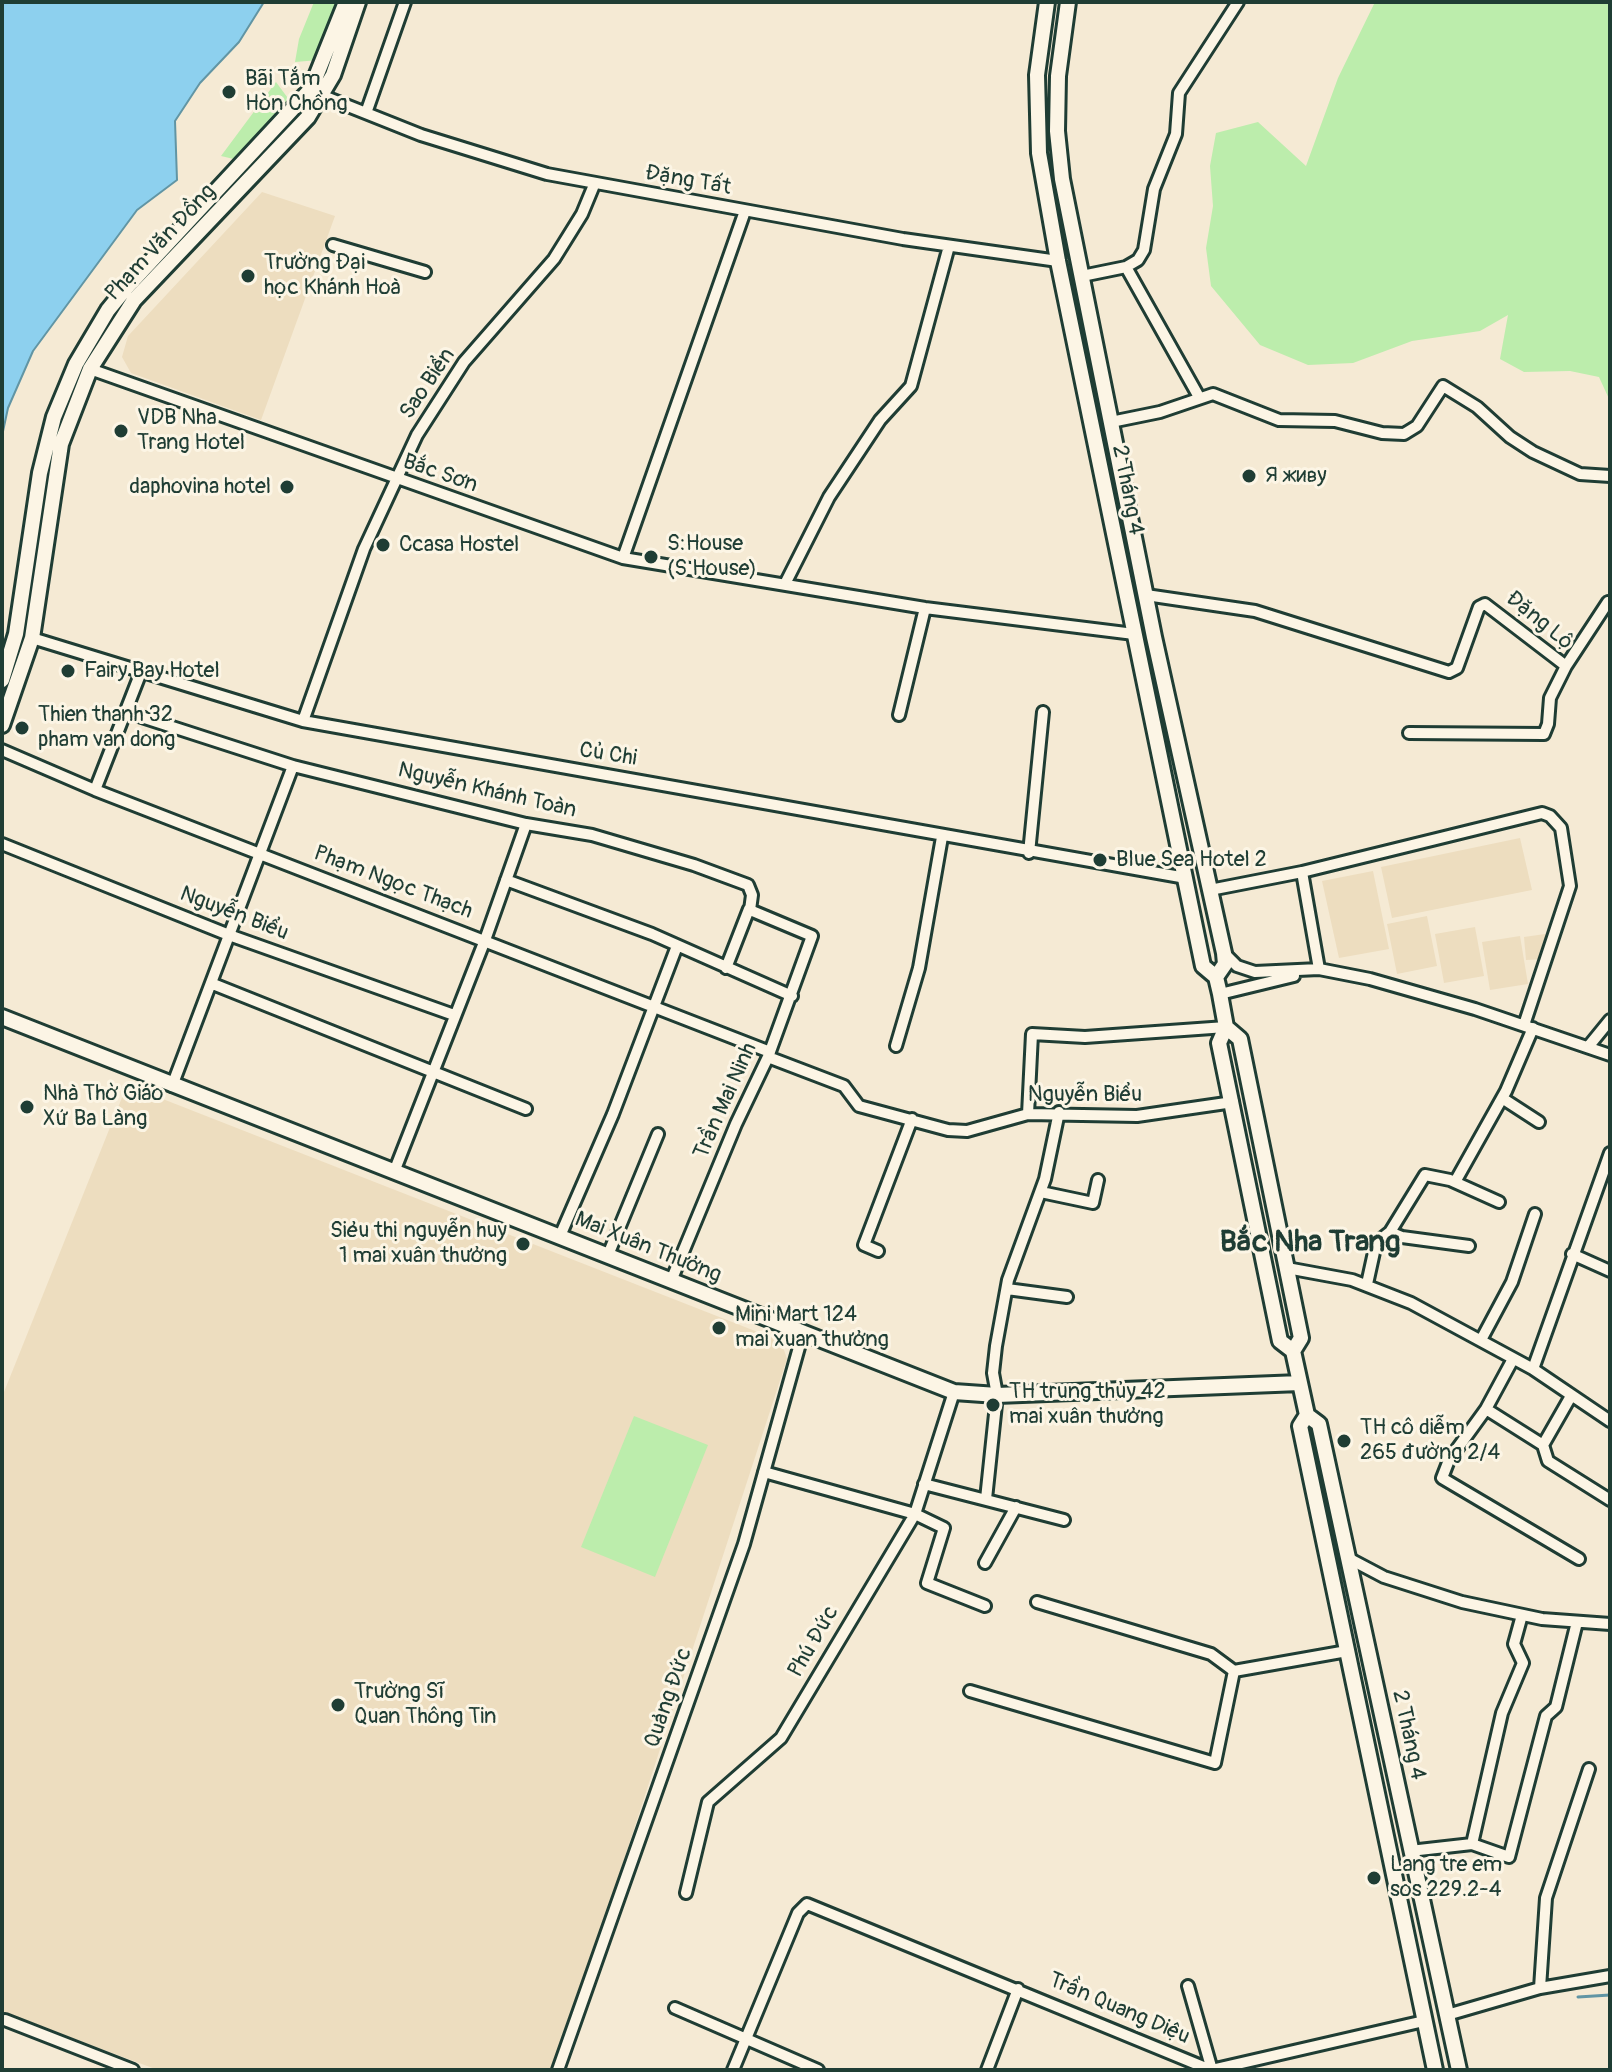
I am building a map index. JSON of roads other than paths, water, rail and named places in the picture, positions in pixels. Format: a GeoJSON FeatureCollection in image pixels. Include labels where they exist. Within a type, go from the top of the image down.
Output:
{"type":"FeatureCollection","features":[{"type":"Feature","properties":{"kind":"main road","name":"Phạm Văn Đồng"},"geometry":{"type":"LineString","coordinates":[[317,92],[346,2]]}},
{"type":"Feature","properties":{"kind":"main road","name":"Phạm Văn Đồng"},"geometry":{"type":"LineString","coordinates":[[2,680],[16,634],[40,473],[54,417],[83,367],[134,300],[276,152],[317,92],[358,2]]}},
{"type":"Feature","properties":{"kind":"main road","name":"2 Tháng 4"},"geometry":{"type":"LineString","coordinates":[[1047,2],[1037,75],[1039,153],[1058,261],[1203,966],[1216,977],[1220,994],[1226,1027],[1219,1043],[1280,1341],[1293,1351],[1307,1415],[1319,1424],[1459,2070]]}},
{"type":"Feature","properties":{"kind":"main road","name":"2 Tháng 4"},"geometry":{"type":"LineString","coordinates":[[1068,2],[1061,34],[1057,131],[1077,257],[1154,637],[1224,953]]}},
{"type":"Feature","properties":{"kind":"main road"},"geometry":{"type":"LineString","coordinates":[[1058,261],[1077,257]]}},
{"type":"Feature","properties":{"kind":"main road","name":"Phạm Văn Đồng"},"geometry":{"type":"LineString","coordinates":[[2,725],[32,638],[54,475],[83,367]]}},
{"type":"Feature","properties":{"kind":"main road"},"geometry":{"type":"LineString","coordinates":[[16,634],[32,638]]}},
{"type":"Feature","properties":{"kind":"main road"},"geometry":{"type":"LineString","coordinates":[[1134,634],[1154,637]]}},
{"type":"Feature","properties":{"kind":"main road"},"geometry":{"type":"LineString","coordinates":[[1216,977],[1225,964],[1224,953]]}},
{"type":"Feature","properties":{"kind":"main road","name":"Mai Xuân Thưởng"},"geometry":{"type":"LineString","coordinates":[[2,1017],[954,1392],[997,1395],[1300,1383]]}},
{"type":"Feature","properties":{"kind":"main road","name":"2 Tháng 4"},"geometry":{"type":"LineString","coordinates":[[1226,1027],[1240,1039],[1301,1338],[1293,1351]]}},
{"type":"Feature","properties":{"kind":"main road","name":"2 Tháng 4"},"geometry":{"type":"LineString","coordinates":[[1307,1415],[1300,1426],[1435,2070]]}},
{"type":"Feature","properties":{"kind":"street"},"geometry":{"type":"LineString","coordinates":[[366,113],[405,2]]}},
{"type":"Feature","properties":{"kind":"street"},"geometry":{"type":"LineString","coordinates":[[1082,276],[1126,267],[1138,260],[1144,250],[1154,189],[1176,134],[1179,93],[1238,2]]}},
{"type":"Feature","properties":{"kind":"street","name":"Đặng Tất"},"geometry":{"type":"LineString","coordinates":[[317,92],[498,161],[594,185],[949,246],[1058,261]]}},
{"type":"Feature","properties":{"kind":"street","name":"Sao Biển"},"geometry":{"type":"LineString","coordinates":[[303,721],[364,549],[417,435],[450,382],[554,259],[582,214],[594,185]]}},
{"type":"Feature","properties":{"kind":"street"},"geometry":{"type":"LineString","coordinates":[[623,558],[745,211]]}},
{"type":"Feature","properties":{"kind":"street"},"geometry":{"type":"LineString","coordinates":[[333,245],[425,272]]}},
{"type":"Feature","properties":{"kind":"street"},"geometry":{"type":"LineString","coordinates":[[786,582],[829,497],[880,420],[911,386],[949,246]]}},
{"type":"Feature","properties":{"kind":"street"},"geometry":{"type":"LineString","coordinates":[[1126,267],[1199,397]]}},
{"type":"Feature","properties":{"kind":"street","name":"Bắc Sơn"},"geometry":{"type":"LineString","coordinates":[[83,367],[623,558],[786,582],[925,608],[1134,634]]}},
{"type":"Feature","properties":{"kind":"street"},"geometry":{"type":"LineString","coordinates":[[1111,422],[1160,412],[1213,394],[1279,420],[1335,421],[1398,434],[1417,426],[1443,386],[1477,407],[1510,437],[1533,452],[1580,474],[1610,476]]}},
{"type":"Feature","properties":{"kind":"street","name":"Đặng Lộ"},"geometry":{"type":"LineString","coordinates":[[1146,595],[1255,611],[1449,672],[1457,668],[1479,607],[1485,604],[1566,666],[1550,698],[1544,734],[1409,733]]}},
{"type":"Feature","properties":{"kind":"street"},"geometry":{"type":"LineString","coordinates":[[1566,666],[1608,602]]}},
{"type":"Feature","properties":{"kind":"street"},"geometry":{"type":"LineString","coordinates":[[899,715],[925,608]]}},
{"type":"Feature","properties":{"kind":"street","name":"Củ Chi"},"geometry":{"type":"LineString","coordinates":[[32,638],[303,721],[724,794],[1029,853],[1186,878]]}},
{"type":"Feature","properties":{"kind":"street"},"geometry":{"type":"LineString","coordinates":[[95,790],[141,672]]}},
{"type":"Feature","properties":{"kind":"street","name":"Nguyễn Khánh Toàn"},"geometry":{"type":"LineString","coordinates":[[126,712],[293,766],[526,824],[592,835],[740,880],[751,890],[749,909]]}},
{"type":"Feature","properties":{"kind":"street"},"geometry":{"type":"LineString","coordinates":[[1029,853],[1043,712]]}},
{"type":"Feature","properties":{"kind":"street","name":"Phạm Ngọc Thạch"},"geometry":{"type":"LineString","coordinates":[[2,750],[95,790],[485,940],[769,1055]]}},
{"type":"Feature","properties":{"kind":"street"},"geometry":{"type":"LineString","coordinates":[[172,1086],[293,766]]}},
{"type":"Feature","properties":{"kind":"street"},"geometry":{"type":"LineString","coordinates":[[1210,890],[1302,872],[1542,813],[1550,816],[1561,828],[1570,886],[1528,1026],[1502,1098],[1455,1182]]}},
{"type":"Feature","properties":{"kind":"street"},"geometry":{"type":"LineString","coordinates":[[394,1172],[485,940],[526,824]]}},
{"type":"Feature","properties":{"kind":"street"},"geometry":{"type":"LineString","coordinates":[[896,1046],[919,968],[942,837]]}},
{"type":"Feature","properties":{"kind":"street","name":"Nguyễn Biểu"},"geometry":{"type":"LineString","coordinates":[[2,844],[229,935],[454,1015]]}},
{"type":"Feature","properties":{"kind":"street"},"geometry":{"type":"LineString","coordinates":[[1302,872],[1319,969]]}},
{"type":"Feature","properties":{"kind":"street"},"geometry":{"type":"LineString","coordinates":[[506,880],[677,946],[792,996]]}},
{"type":"Feature","properties":{"kind":"street"},"geometry":{"type":"LineString","coordinates":[[726,968],[749,909]]}},
{"type":"Feature","properties":{"kind":"street","name":"Trần Mai Ninh"},"geometry":{"type":"LineString","coordinates":[[671,1281],[736,1124],[769,1055],[812,936],[749,909]]}},
{"type":"Feature","properties":{"kind":"street"},"geometry":{"type":"LineString","coordinates":[[560,1236],[613,1114],[677,946]]}},
{"type":"Feature","properties":{"kind":"street"},"geometry":{"type":"LineString","coordinates":[[1224,953],[1237,966],[1255,972],[1319,969],[1370,979],[1528,1026],[1610,1055]]}},
{"type":"Feature","properties":{"kind":"street"},"geometry":{"type":"LineString","coordinates":[[1220,994],[1319,969]]}},
{"type":"Feature","properties":{"kind":"street"},"geometry":{"type":"LineString","coordinates":[[213,984],[526,1109]]}},
{"type":"Feature","properties":{"kind":"street"},"geometry":{"type":"LineString","coordinates":[[1588,1047],[1610,1020]]}},
{"type":"Feature","properties":{"kind":"street"},"geometry":{"type":"LineString","coordinates":[[1028,1114],[1032,1034],[1085,1037],[1226,1027]]}},
{"type":"Feature","properties":{"kind":"street","name":"Nguyễn Biểu"},"geometry":{"type":"LineString","coordinates":[[769,1055],[844,1086],[859,1106],[939,1129],[967,1131],[1028,1114],[1059,1112],[1137,1116],[1233,1102]]}},
{"type":"Feature","properties":{"kind":"street"},"geometry":{"type":"LineString","coordinates":[[1502,1098],[1539,1122]]}},
{"type":"Feature","properties":{"kind":"street"},"geometry":{"type":"LineString","coordinates":[[986,1499],[997,1395],[993,1373],[1007,1289],[1041,1192],[1059,1112]]}},
{"type":"Feature","properties":{"kind":"street"},"geometry":{"type":"LineString","coordinates":[[878,1251],[864,1245],[912,1119]]}},
{"type":"Feature","properties":{"kind":"street"},"geometry":{"type":"LineString","coordinates":[[608,1255],[658,1134]]}},
{"type":"Feature","properties":{"kind":"street"},"geometry":{"type":"LineString","coordinates":[[1533,1369],[1610,1153]]}},
{"type":"Feature","properties":{"kind":"street"},"geometry":{"type":"LineString","coordinates":[[1367,1284],[1376,1243],[1390,1232],[1425,1175],[1430,1173],[1455,1182],[1499,1202]]}},
{"type":"Feature","properties":{"kind":"street"},"geometry":{"type":"LineString","coordinates":[[1041,1192],[1093,1203],[1098,1180]]}},
{"type":"Feature","properties":{"kind":"street"},"geometry":{"type":"LineString","coordinates":[[1481,1340],[1512,1282],[1535,1214]]}},
{"type":"Feature","properties":{"kind":"street"},"geometry":{"type":"LineString","coordinates":[[1390,1232],[1402,1237],[1469,1246]]}},
{"type":"Feature","properties":{"kind":"street"},"geometry":{"type":"LineString","coordinates":[[1572,1254],[1610,1270]]}},
{"type":"Feature","properties":{"kind":"street"},"geometry":{"type":"LineString","coordinates":[[1287,1268],[1367,1284],[1438,1316],[1533,1369],[1610,1421]]}},
{"type":"Feature","properties":{"kind":"street"},"geometry":{"type":"LineString","coordinates":[[1007,1289],[1067,1297]]}},
{"type":"Feature","properties":{"kind":"street","name":"Quảng Đức"},"geometry":{"type":"LineString","coordinates":[[558,2070],[744,1544],[803,1333]]}},
{"type":"Feature","properties":{"kind":"street"},"geometry":{"type":"LineString","coordinates":[[1513,1359],[1486,1409],[1449,1460],[1443,1473],[1444,1482],[1579,1559]]}},
{"type":"Feature","properties":{"kind":"street","name":"Phú Đức"},"geometry":{"type":"LineString","coordinates":[[686,1893],[708,1802],[781,1738],[915,1514],[954,1392]]}},
{"type":"Feature","properties":{"kind":"street"},"geometry":{"type":"LineString","coordinates":[[1543,1445],[1571,1396]]}},
{"type":"Feature","properties":{"kind":"street"},"geometry":{"type":"LineString","coordinates":[[1486,1409],[1543,1445],[1548,1461],[1610,1500]]}},
{"type":"Feature","properties":{"kind":"street"},"geometry":{"type":"LineString","coordinates":[[764,1472],[915,1514],[944,1528],[927,1583],[985,1606]]}},
{"type":"Feature","properties":{"kind":"street"},"geometry":{"type":"LineString","coordinates":[[924,1484],[1064,1520]]}},
{"type":"Feature","properties":{"kind":"street"},"geometry":{"type":"LineString","coordinates":[[985,1563],[1016,1507]]}},
{"type":"Feature","properties":{"kind":"street"},"geometry":{"type":"LineString","coordinates":[[1348,1558],[1416,1588],[1522,1615],[1610,1624]]}},
{"type":"Feature","properties":{"kind":"street"},"geometry":{"type":"LineString","coordinates":[[1037,1602],[1211,1654],[1234,1671],[1347,1651]]}},
{"type":"Feature","properties":{"kind":"street"},"geometry":{"type":"LineString","coordinates":[[1472,1844],[1502,1713],[1523,1663],[1514,1644],[1522,1615]]}},
{"type":"Feature","properties":{"kind":"street"},"geometry":{"type":"LineString","coordinates":[[1410,1851],[1472,1844],[1509,1857],[1546,1716],[1556,1707],[1577,1622]]}},
{"type":"Feature","properties":{"kind":"street"},"geometry":{"type":"LineString","coordinates":[[970,1691],[1215,1763],[1234,1671]]}},
{"type":"Feature","properties":{"kind":"street"},"geometry":{"type":"LineString","coordinates":[[1540,1988],[1546,1898],[1589,1769]]}},
{"type":"Feature","properties":{"kind":"street","name":"Trần Quang Diệu"},"geometry":{"type":"LineString","coordinates":[[747,2039],[798,1913],[809,1904],[1212,2070]]}},
{"type":"Feature","properties":{"kind":"street"},"geometry":{"type":"LineString","coordinates":[[1447,2015],[1540,1988],[1610,1976]]}},
{"type":"Feature","properties":{"kind":"street"},"geometry":{"type":"LineString","coordinates":[[1188,1986],[1212,2070],[1424,2021]]}},
{"type":"Feature","properties":{"kind":"street"},"geometry":{"type":"LineString","coordinates":[[987,2070],[1018,1989]]}},
{"type":"Feature","properties":{"kind":"street"},"geometry":{"type":"LineString","coordinates":[[675,2008],[818,2070]]}},
{"type":"Feature","properties":{"kind":"street"},"geometry":{"type":"LineString","coordinates":[[5,2020],[133,2070]]}},
{"type":"Feature","properties":{"kind":"street"},"geometry":{"type":"LineString","coordinates":[[733,2070],[747,2039]]}},
{"type":"Feature","properties":{"kind":"water"},"geometry":{"type":"Polygon","coordinates":[[[2,2],[264,2],[239,42],[200,83],[175,121],[177,180],[137,210],[33,351],[8,408],[2,436],[2,2]]]}},
{"type":"Feature","properties":{"kind":"waterway"},"geometry":{"type":"LineString","coordinates":[[1578,1997],[1610,1995]]}},
{"type":"Feature","properties":{"kind":"place","name":"Bãi Tắm Hòn Chồng"},"geometry":{"type":"Point","coordinates":[229,92]}},
{"type":"Feature","properties":{"kind":"place","name":"Trường Đại học Khánh Hoà"},"geometry":{"type":"Point","coordinates":[248,276]}},
{"type":"Feature","properties":{"kind":"place","name":"VDB Nha Trang Hotel"},"geometry":{"type":"Point","coordinates":[121,431]}},
{"type":"Feature","properties":{"kind":"place","name":"Я живу"},"geometry":{"type":"Point","coordinates":[1249,476]}},
{"type":"Feature","properties":{"kind":"place","name":"daphovina hotel"},"geometry":{"type":"Point","coordinates":[287,487]}},
{"type":"Feature","properties":{"kind":"place","name":"Ccasa Hostel"},"geometry":{"type":"Point","coordinates":[383,545]}},
{"type":"Feature","properties":{"kind":"place","name":"S:House (S House)"},"geometry":{"type":"Point","coordinates":[651,557]}},
{"type":"Feature","properties":{"kind":"place","name":"Fairy Bay Hotel"},"geometry":{"type":"Point","coordinates":[68,671]}},
{"type":"Feature","properties":{"kind":"place","name":"Thien thanh 32 pham van dong"},"geometry":{"type":"Point","coordinates":[22,728]}},
{"type":"Feature","properties":{"kind":"place","name":"Blue Sea Hotel 2"},"geometry":{"type":"Point","coordinates":[1100,860]}},
{"type":"Feature","properties":{"kind":"place","name":"Nhà Thờ Giáo Xứ Ba Làng"},"geometry":{"type":"Point","coordinates":[27,1107]}},
{"type":"Feature","properties":{"kind":"place","name":"Siẻu thị nguyễn huy 1 mai xuân thưởng"},"geometry":{"type":"Point","coordinates":[523,1244]}},
{"type":"Feature","properties":{"kind":"place","name":"Mini Mart 124 mai xuan thưởng"},"geometry":{"type":"Point","coordinates":[719,1328]}},
{"type":"Feature","properties":{"kind":"place","name":"TH trung thủy 42 mai xuân thưởng"},"geometry":{"type":"Point","coordinates":[993,1405]}},
{"type":"Feature","properties":{"kind":"place","name":"TH cô diễm 265 đường 2/4"},"geometry":{"type":"Point","coordinates":[1344,1441]}},
{"type":"Feature","properties":{"kind":"place","name":"Trường Sĩ Quan Thông Tin"},"geometry":{"type":"Point","coordinates":[338,1705]}},
{"type":"Feature","properties":{"kind":"place","name":"Lang tre em sos 229.2-4"},"geometry":{"type":"Point","coordinates":[1374,1878]}},
{"type":"Feature","properties":{"kind":"district","name":"Bắc Nha Trang"},"geometry":{"type":"Point","coordinates":[1310,1243]}}]}
